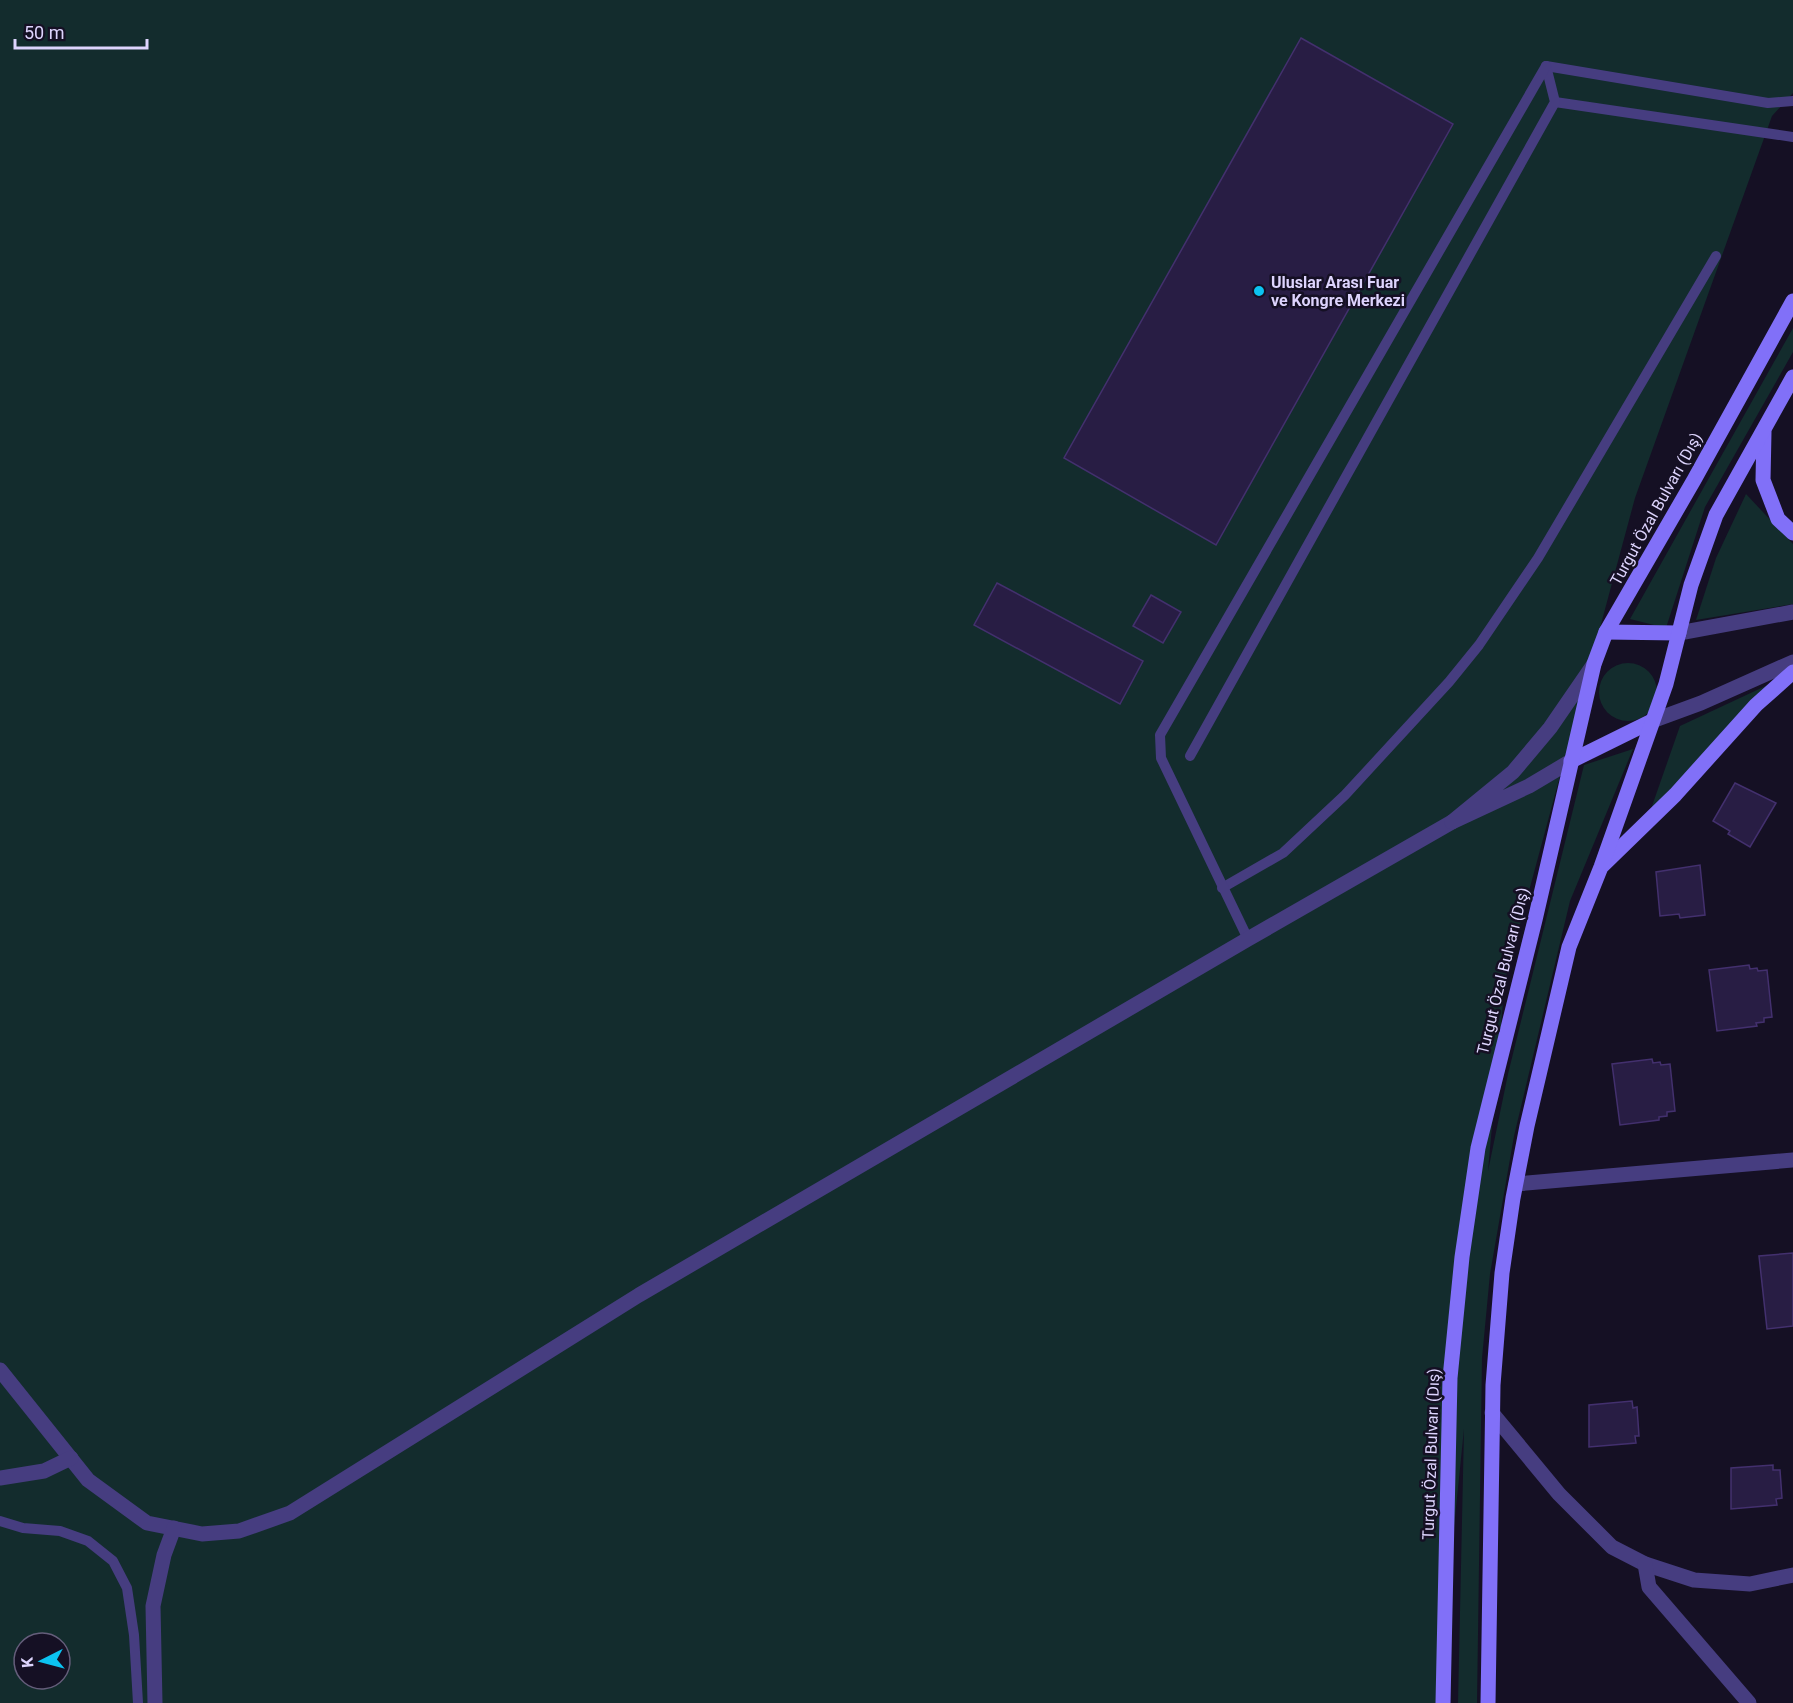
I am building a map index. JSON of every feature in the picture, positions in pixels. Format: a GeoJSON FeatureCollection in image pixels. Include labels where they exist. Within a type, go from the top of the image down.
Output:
{"type":"FeatureCollection","features":[{"type":"Feature","properties":{"kind":"main road","name":"Turgut Özal Bulvarı (Dış)"},"geometry":{"type":"LineString","coordinates":[[1443,1703],[1450,1378],[1462,1257],[1478,1149],[1535,920],[1594,664],[1606,632],[1694,480],[1793,301]]}},
{"type":"Feature","properties":{"kind":"main road"},"geometry":{"type":"LineString","coordinates":[[1488,1703],[1492,1413],[1502,1273],[1527,1126],[1569,947],[1601,867],[1666,684],[1692,585],[1716,515],[1793,377]]}},
{"type":"Feature","properties":{"kind":"main road"},"geometry":{"type":"LineString","coordinates":[[1764,430],[1763,480],[1778,519],[1793,533]]}},
{"type":"Feature","properties":{"kind":"main road"},"geometry":{"type":"LineString","coordinates":[[1606,632],[1679,633]]}},
{"type":"Feature","properties":{"kind":"main road"},"geometry":{"type":"LineString","coordinates":[[1601,867],[1675,795],[1756,705],[1793,672]]}},
{"type":"Feature","properties":{"kind":"main road"},"geometry":{"type":"LineString","coordinates":[[1572,761],[1652,721]]}},
{"type":"Feature","properties":{"kind":"street"},"geometry":{"type":"LineString","coordinates":[[1679,633],[1793,612]]}},
{"type":"Feature","properties":{"kind":"street"},"geometry":{"type":"LineString","coordinates":[[1652,721],[1701,703],[1793,662]]}},
{"type":"Feature","properties":{"kind":"street"},"geometry":{"type":"LineString","coordinates":[[1452,822],[1513,772],[1550,728],[1594,664]]}},
{"type":"Feature","properties":{"kind":"street"},"geometry":{"type":"LineString","coordinates":[[0,1370],[88,1479],[147,1523],[202,1534],[239,1531],[290,1514],[639,1295],[1452,822],[1529,786],[1572,761]]}},
{"type":"Feature","properties":{"kind":"street"},"geometry":{"type":"LineString","coordinates":[[1516,1184],[1793,1160]]}},
{"type":"Feature","properties":{"kind":"street"},"geometry":{"type":"LineString","coordinates":[[1492,1413],[1559,1494],[1612,1547],[1645,1564],[1694,1580],[1750,1584],[1793,1575]]}},
{"type":"Feature","properties":{"kind":"street"},"geometry":{"type":"LineString","coordinates":[[0,1478],[44,1471],[71,1458]]}},
{"type":"Feature","properties":{"kind":"street"},"geometry":{"type":"LineString","coordinates":[[155,1703],[153,1606],[164,1556],[174,1528]]}},
{"type":"Feature","properties":{"kind":"street"},"geometry":{"type":"LineString","coordinates":[[1645,1564],[1648,1587],[1749,1703]]}},
{"type":"Feature","properties":{"kind":"lane"},"geometry":{"type":"LineString","coordinates":[[1546,66],[1768,104],[1793,101]]}},
{"type":"Feature","properties":{"kind":"lane"},"geometry":{"type":"LineString","coordinates":[[1190,756],[1555,102],[1546,66]]}},
{"type":"Feature","properties":{"kind":"lane"},"geometry":{"type":"LineString","coordinates":[[1248,939],[1161,758],[1160,735],[1546,66]]}},
{"type":"Feature","properties":{"kind":"lane"},"geometry":{"type":"LineString","coordinates":[[1555,102],[1793,136]]}},
{"type":"Feature","properties":{"kind":"lane"},"geometry":{"type":"LineString","coordinates":[[1222,888],[1283,853],[1345,795],[1449,682],[1479,645],[1538,558],[1716,256]]}},
{"type":"Feature","properties":{"kind":"lane"},"geometry":{"type":"LineString","coordinates":[[0,1521],[23,1528],[60,1531],[88,1541],[113,1561],[127,1588],[134,1635],[138,1703]]}},
{"type":"Feature","properties":{"kind":"green space"},"geometry":{"type":"Polygon","coordinates":[[[0,0],[1793,0],[1793,93],[1772,116],[1635,498],[1505,980],[1488,1171],[1508,1074],[1584,765],[1633,749],[1570,901],[1514,1136],[1490,1274],[1482,1358],[1477,1703],[1458,1703],[1464,1429],[1451,1557],[1447,1703],[0,1703],[0,0]]]}},
{"type":"Feature","properties":{"kind":"green space"},"geometry":{"type":"Polygon","coordinates":[[[1793,328],[1793,352],[1705,507],[1666,628],[1630,619],[1793,328]]]}},
{"type":"Feature","properties":{"kind":"green space"},"geometry":{"type":"Polygon","coordinates":[[[1746,494],[1793,544],[1793,604],[1696,620],[1716,558],[1746,494]]]}},
{"type":"Feature","properties":{"kind":"green space"},"geometry":{"type":"Polygon","coordinates":[[[1622,663],[1634,663],[1649,671],[1657,686],[1657,698],[1649,713],[1634,721],[1622,721],[1607,713],[1599,698],[1599,686],[1607,671],[1622,663]]]}},
{"type":"Feature","properties":{"kind":"green space"},"geometry":{"type":"Polygon","coordinates":[[[1772,683],[1651,809],[1680,726],[1772,683]]]}},
{"type":"Feature","properties":{"kind":"building","name":"Uluslar Arası Fuar ve Kongre Merkezi"},"geometry":{"type":"Polygon","coordinates":[[[1301,38],[1453,124],[1216,545],[1064,458],[1301,38]]]}},
{"type":"Feature","properties":{"kind":"building"},"geometry":{"type":"Polygon","coordinates":[[[997,583],[1143,661],[1120,704],[974,625],[997,583]]]}},
{"type":"Feature","properties":{"kind":"building"},"geometry":{"type":"Polygon","coordinates":[[[1151,595],[1181,612],[1163,643],[1133,626],[1151,595]]]}},
{"type":"Feature","properties":{"kind":"building"},"geometry":{"type":"Polygon","coordinates":[[[1735,783],[1776,803],[1750,847],[1728,834],[1730,831],[1713,821],[1735,783]]]}},
{"type":"Feature","properties":{"kind":"building"},"geometry":{"type":"Polygon","coordinates":[[[1700,865],[1705,915],[1680,918],[1679,914],[1660,916],[1656,872],[1700,865]]]}},
{"type":"Feature","properties":{"kind":"building"},"geometry":{"type":"Polygon","coordinates":[[[1749,965],[1750,969],[1767,970],[1772,1017],[1764,1018],[1764,1022],[1756,1023],[1757,1026],[1717,1031],[1709,970],[1749,965]]]}},
{"type":"Feature","properties":{"kind":"building"},"geometry":{"type":"Polygon","coordinates":[[[1652,1059],[1653,1063],[1670,1064],[1675,1111],[1667,1112],[1667,1116],[1659,1117],[1659,1120],[1620,1125],[1612,1064],[1652,1059]]]}},
{"type":"Feature","properties":{"kind":"building"},"geometry":{"type":"Polygon","coordinates":[[[1793,1253],[1793,1326],[1767,1329],[1759,1256],[1793,1253]]]}},
{"type":"Feature","properties":{"kind":"building"},"geometry":{"type":"Polygon","coordinates":[[[1632,1401],[1633,1408],[1637,1407],[1639,1436],[1635,1436],[1636,1443],[1589,1447],[1589,1405],[1632,1401]]]}},
{"type":"Feature","properties":{"kind":"building"},"geometry":{"type":"Polygon","coordinates":[[[1773,1465],[1773,1470],[1780,1470],[1782,1498],[1776,1499],[1777,1505],[1731,1509],[1731,1468],[1773,1465]]]}},
{"type":"Feature","properties":{"kind":"place","name":"Uluslar Arası Fuar ve Kongre Merkezi"},"geometry":{"type":"Point","coordinates":[1259,291]}}]}
